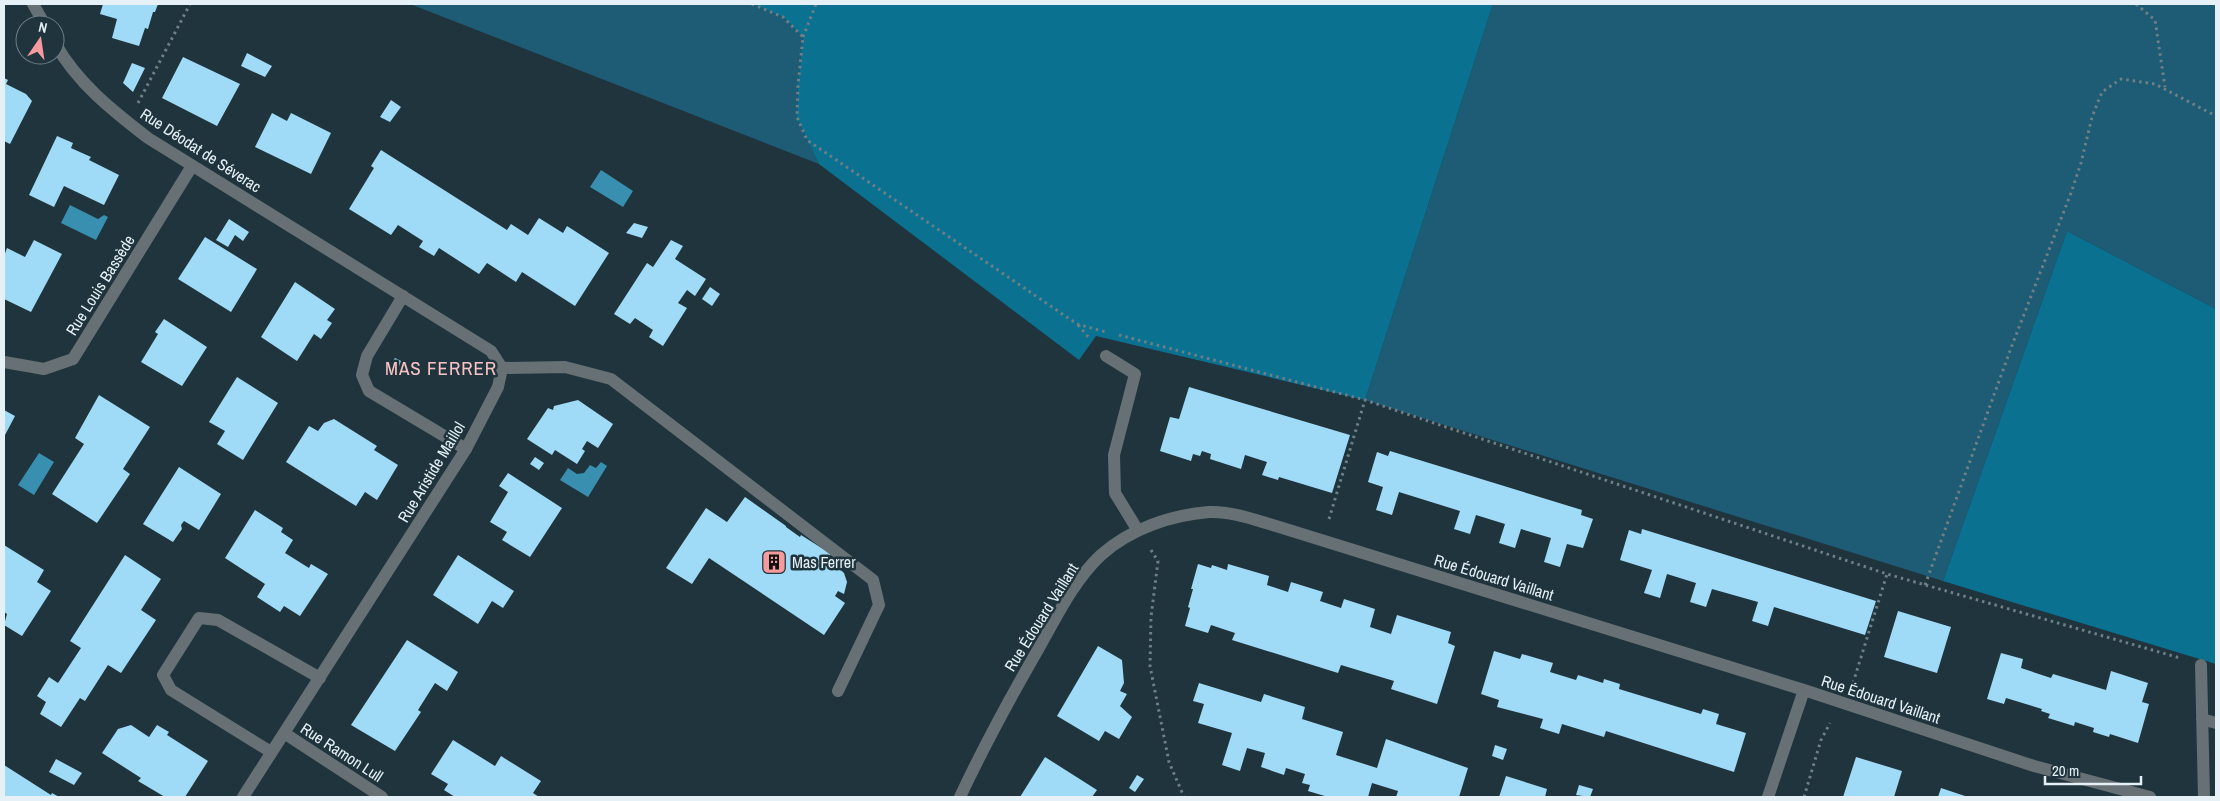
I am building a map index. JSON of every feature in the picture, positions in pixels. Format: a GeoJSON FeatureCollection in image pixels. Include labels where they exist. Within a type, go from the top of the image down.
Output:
{"type":"FeatureCollection","features":[{"type":"Feature","properties":{"kind":"street"},"geometry":{"type":"LineString","coordinates":[[33,4],[39,15]]}},
{"type":"Feature","properties":{"kind":"street","name":"Rue Déodat de Séverac"},"geometry":{"type":"LineString","coordinates":[[65,59],[97,98],[148,138],[403,296]]}},
{"type":"Feature","properties":{"kind":"street","name":"Rue Louis Bassède"},"geometry":{"type":"LineString","coordinates":[[4,362],[44,369],[73,359],[192,166]]}},
{"type":"Feature","properties":{"kind":"street"},"geometry":{"type":"LineString","coordinates":[[466,448],[368,392],[362,374],[367,356],[403,296],[491,351],[502,368],[566,367],[611,379],[873,580],[879,605],[838,691]]}},
{"type":"Feature","properties":{"kind":"street"},"geometry":{"type":"LineString","coordinates":[[1106,356],[1135,374],[1114,455],[1115,493],[1137,529]]}},
{"type":"Feature","properties":{"kind":"street","name":"Rue Aristide Maillol"},"geometry":{"type":"LineString","coordinates":[[244,797],[466,448],[498,387],[502,368]]}},
{"type":"Feature","properties":{"kind":"street","name":"Rue Édouard Vaillant"},"geometry":{"type":"LineString","coordinates":[[960,797],[988,737],[1065,603],[1083,576],[1101,555],[1137,529],[1176,518],[1210,512],[1240,516],[1323,540],[1804,690],[2034,766],[2150,797]]}},
{"type":"Feature","properties":{"kind":"street"},"geometry":{"type":"LineString","coordinates":[[272,752],[171,690],[163,675],[199,618],[218,620],[320,678]]}},
{"type":"Feature","properties":{"kind":"street"},"geometry":{"type":"LineString","coordinates":[[2201,664],[2204,797]]}},
{"type":"Feature","properties":{"kind":"street"},"geometry":{"type":"LineString","coordinates":[[1768,797],[1804,690]]}},
{"type":"Feature","properties":{"kind":"street"},"geometry":{"type":"LineString","coordinates":[[2202,718],[2216,723]]}},
{"type":"Feature","properties":{"kind":"street","name":"Rue Ramon Lull"},"geometry":{"type":"LineString","coordinates":[[284,733],[382,797]]}},
{"type":"Feature","properties":{"kind":"path"},"geometry":{"type":"LineString","coordinates":[[128,123],[190,4]]}},
{"type":"Feature","properties":{"kind":"path"},"geometry":{"type":"LineString","coordinates":[[752,4],[783,17],[803,37]]}},
{"type":"Feature","properties":{"kind":"path"},"geometry":{"type":"LineString","coordinates":[[816,4],[803,37],[798,85],[797,116],[807,140],[1077,324],[1365,400],[1887,574],[2201,664]]}},
{"type":"Feature","properties":{"kind":"path"},"geometry":{"type":"LineString","coordinates":[[2136,4],[2155,20],[2165,88]]}},
{"type":"Feature","properties":{"kind":"path"},"geometry":{"type":"LineString","coordinates":[[1925,585],[2011,348],[2076,178],[2092,117],[2102,92],[2121,80],[2155,84],[2216,116]]}},
{"type":"Feature","properties":{"kind":"path"},"geometry":{"type":"LineString","coordinates":[[1323,540],[1365,400]]}},
{"type":"Feature","properties":{"kind":"path"},"geometry":{"type":"LineString","coordinates":[[1137,529],[1158,561],[1151,617],[1150,666],[1168,762],[1184,797]]}},
{"type":"Feature","properties":{"kind":"path"},"geometry":{"type":"LineString","coordinates":[[1804,797],[1820,740],[1856,677],[1887,574]]}},
{"type":"Feature","properties":{"kind":"shaded area"},"geometry":{"type":"Polygon","coordinates":[[[410,4],[752,4],[783,17],[803,37],[797,116],[819,164],[410,4]]]}},
{"type":"Feature","properties":{"kind":"shaded area"},"geometry":{"type":"Polygon","coordinates":[[[752,4],[1493,4],[1365,400],[1096,336],[1079,360],[819,164],[797,117],[803,37],[783,17],[752,4]]]}},
{"type":"Feature","properties":{"kind":"shaded area"},"geometry":{"type":"Polygon","coordinates":[[[1493,4],[2216,4],[2216,309],[2067,231],[1943,581],[1365,400],[1493,4]]]}},
{"type":"Feature","properties":{"kind":"shaded area"},"geometry":{"type":"Polygon","coordinates":[[[601,170],[633,191],[623,207],[590,187],[601,170]]]}},
{"type":"Feature","properties":{"kind":"shaded area"},"geometry":{"type":"Polygon","coordinates":[[[70,205],[98,219],[104,215],[108,217],[96,240],[61,223],[70,205]]]}},
{"type":"Feature","properties":{"kind":"shaded area"},"geometry":{"type":"Polygon","coordinates":[[[2067,231],[2216,309],[2216,664],[1943,581],[2067,231]]]}},
{"type":"Feature","properties":{"kind":"shaded area"},"geometry":{"type":"Polygon","coordinates":[[[39,453],[54,462],[34,495],[18,485],[39,453]]]}},
{"type":"Feature","properties":{"kind":"shaded area"},"geometry":{"type":"Polygon","coordinates":[[[601,462],[607,466],[588,497],[560,480],[568,468],[577,474],[584,473],[590,465],[596,468],[601,462]]]}},
{"type":"Feature","properties":{"kind":"building"},"geometry":{"type":"Polygon","coordinates":[[[103,4],[158,4],[155,12],[153,12],[148,29],[145,28],[139,46],[112,38],[117,19],[100,14],[103,4]]]}},
{"type":"Feature","properties":{"kind":"building"},"geometry":{"type":"Polygon","coordinates":[[[247,53],[272,66],[265,77],[241,66],[247,53]]]}},
{"type":"Feature","properties":{"kind":"building"},"geometry":{"type":"Polygon","coordinates":[[[183,57],[240,84],[217,126],[162,98],[183,57]]]}},
{"type":"Feature","properties":{"kind":"building"},"geometry":{"type":"Polygon","coordinates":[[[132,63],[145,68],[133,92],[123,83],[132,63]]]}},
{"type":"Feature","properties":{"kind":"building"},"geometry":{"type":"Polygon","coordinates":[[[4,78],[8,80],[6,84],[26,94],[32,101],[10,144],[4,141],[4,78]]]}},
{"type":"Feature","properties":{"kind":"building"},"geometry":{"type":"Polygon","coordinates":[[[391,100],[401,107],[390,122],[380,117],[391,100]]]}},
{"type":"Feature","properties":{"kind":"building"},"geometry":{"type":"Polygon","coordinates":[[[272,113],[287,121],[291,113],[331,133],[311,174],[255,147],[272,113]]]}},
{"type":"Feature","properties":{"kind":"building"},"geometry":{"type":"Polygon","coordinates":[[[57,136],[73,143],[71,148],[91,157],[89,160],[119,175],[104,205],[64,186],[54,207],[29,195],[57,136]]]}},
{"type":"Feature","properties":{"kind":"building"},"geometry":{"type":"Polygon","coordinates":[[[381,150],[507,230],[511,224],[528,235],[539,218],[563,233],[567,226],[609,253],[575,306],[522,272],[516,282],[487,263],[479,274],[439,248],[434,256],[419,247],[423,241],[398,225],[391,235],[349,209],[374,168],[371,166],[381,150]]]}},
{"type":"Feature","properties":{"kind":"building"},"geometry":{"type":"Polygon","coordinates":[[[229,219],[249,232],[243,241],[235,235],[228,247],[216,240],[229,219]]]}},
{"type":"Feature","properties":{"kind":"building"},"geometry":{"type":"Polygon","coordinates":[[[634,223],[648,227],[642,238],[626,233],[634,223]]]}},
{"type":"Feature","properties":{"kind":"building"},"geometry":{"type":"Polygon","coordinates":[[[205,237],[257,269],[231,312],[178,279],[205,237]]]}},
{"type":"Feature","properties":{"kind":"building"},"geometry":{"type":"Polygon","coordinates":[[[34,240],[62,254],[31,312],[4,299],[4,256],[7,248],[25,257],[34,240]]]}},
{"type":"Feature","properties":{"kind":"building"},"geometry":{"type":"Polygon","coordinates":[[[671,240],[683,246],[675,259],[706,279],[695,296],[687,290],[678,303],[687,308],[663,346],[649,337],[653,330],[635,318],[630,324],[614,314],[647,263],[653,267],[671,240]]]}},
{"type":"Feature","properties":{"kind":"building"},"geometry":{"type":"Polygon","coordinates":[[[295,282],[335,309],[327,320],[332,323],[321,339],[314,334],[297,361],[261,337],[295,282]]]}},
{"type":"Feature","properties":{"kind":"building"},"geometry":{"type":"Polygon","coordinates":[[[710,287],[720,294],[712,306],[702,299],[710,287]]]}},
{"type":"Feature","properties":{"kind":"building"},"geometry":{"type":"Polygon","coordinates":[[[164,319],[207,347],[182,386],[141,362],[158,334],[155,332],[164,319]]]}},
{"type":"Feature","properties":{"kind":"building"},"geometry":{"type":"Polygon","coordinates":[[[395,358],[403,362],[394,376],[386,371],[395,358]]]}},
{"type":"Feature","properties":{"kind":"building"},"geometry":{"type":"Polygon","coordinates":[[[237,377],[278,403],[243,460],[217,444],[225,431],[209,422],[237,377]]]}},
{"type":"Feature","properties":{"kind":"building"},"geometry":{"type":"Polygon","coordinates":[[[1189,387],[1350,435],[1332,493],[1279,477],[1278,480],[1262,475],[1267,462],[1245,455],[1241,469],[1210,459],[1211,454],[1202,451],[1200,456],[1193,454],[1191,461],[1160,451],[1170,417],[1179,419],[1189,387]]]}},
{"type":"Feature","properties":{"kind":"building"},"geometry":{"type":"Polygon","coordinates":[[[99,395],[150,427],[123,469],[130,474],[97,523],[52,494],[84,444],[75,438],[99,395]]]}},
{"type":"Feature","properties":{"kind":"building"},"geometry":{"type":"Polygon","coordinates":[[[578,400],[613,424],[598,448],[587,441],[582,449],[585,451],[577,464],[555,450],[552,455],[527,439],[548,408],[553,410],[554,406],[578,400]]]}},
{"type":"Feature","properties":{"kind":"building"},"geometry":{"type":"Polygon","coordinates":[[[4,410],[15,416],[4,437],[4,410]]]}},
{"type":"Feature","properties":{"kind":"building"},"geometry":{"type":"Polygon","coordinates":[[[334,419],[377,446],[374,450],[398,465],[377,500],[365,492],[356,506],[286,462],[309,426],[318,431],[324,423],[334,419]]]}},
{"type":"Feature","properties":{"kind":"building"},"geometry":{"type":"Polygon","coordinates":[[[1390,451],[1582,510],[1581,515],[1593,519],[1583,548],[1567,544],[1560,567],[1544,562],[1551,538],[1521,529],[1515,548],[1499,543],[1505,524],[1476,515],[1470,534],[1454,529],[1460,511],[1399,492],[1392,515],[1376,510],[1383,487],[1368,482],[1377,452],[1388,456],[1390,451]]]}},
{"type":"Feature","properties":{"kind":"building"},"geometry":{"type":"Polygon","coordinates":[[[535,457],[544,463],[539,470],[530,464],[535,457]]]}},
{"type":"Feature","properties":{"kind":"building"},"geometry":{"type":"Polygon","coordinates":[[[179,467],[221,494],[199,530],[184,521],[181,525],[182,529],[173,542],[143,524],[179,467]]]}},
{"type":"Feature","properties":{"kind":"building"},"geometry":{"type":"Polygon","coordinates":[[[508,473],[562,508],[530,557],[502,540],[507,532],[490,522],[508,492],[499,486],[508,473]]]}},
{"type":"Feature","properties":{"kind":"building","name":"Mas Ferrer"},"geometry":{"type":"Polygon","coordinates":[[[745,497],[800,537],[801,535],[831,554],[828,558],[844,573],[847,582],[844,594],[838,591],[835,596],[845,603],[824,635],[709,558],[692,584],[666,568],[706,508],[727,522],[745,497]]]}},
{"type":"Feature","properties":{"kind":"building"},"geometry":{"type":"Polygon","coordinates":[[[255,510],[283,528],[281,532],[293,540],[285,553],[309,568],[311,564],[328,574],[300,616],[284,606],[280,612],[257,597],[265,584],[225,558],[255,510]]]}},
{"type":"Feature","properties":{"kind":"building"},"geometry":{"type":"Polygon","coordinates":[[[1642,529],[1876,601],[1865,635],[1774,607],[1768,626],[1752,621],[1758,602],[1712,589],[1706,607],[1690,602],[1696,583],[1667,574],[1660,598],[1644,593],[1652,570],[1620,560],[1629,530],[1641,534],[1642,529]]]}},
{"type":"Feature","properties":{"kind":"building"},"geometry":{"type":"Polygon","coordinates":[[[4,545],[44,570],[37,582],[51,591],[22,636],[4,625],[7,614],[4,612],[4,545]]]}},
{"type":"Feature","properties":{"kind":"building"},"geometry":{"type":"Polygon","coordinates":[[[125,555],[161,579],[141,610],[156,620],[121,673],[108,665],[85,701],[80,698],[61,727],[40,714],[46,702],[37,696],[49,677],[58,683],[81,648],[70,641],[125,555]]]}},
{"type":"Feature","properties":{"kind":"building"},"geometry":{"type":"Polygon","coordinates":[[[458,555],[514,591],[503,608],[492,601],[478,624],[433,595],[458,555]]]}},
{"type":"Feature","properties":{"kind":"building"},"geometry":{"type":"Polygon","coordinates":[[[1198,564],[1211,568],[1212,565],[1227,570],[1228,564],[1269,576],[1267,585],[1288,592],[1291,582],[1323,592],[1320,601],[1341,608],[1344,599],[1375,609],[1370,627],[1391,634],[1397,615],[1451,632],[1448,643],[1455,646],[1437,704],[1391,689],[1394,681],[1341,665],[1338,673],[1232,640],[1235,633],[1211,625],[1208,633],[1185,626],[1190,608],[1188,607],[1193,589],[1191,589],[1198,564]]]}},
{"type":"Feature","properties":{"kind":"building"},"geometry":{"type":"Polygon","coordinates":[[[1898,611],[1951,627],[1937,673],[1884,657],[1898,611]]]}},
{"type":"Feature","properties":{"kind":"building"},"geometry":{"type":"Polygon","coordinates":[[[407,640],[458,672],[447,691],[435,683],[418,710],[421,712],[395,751],[351,725],[407,640]]]}},
{"type":"Feature","properties":{"kind":"building"},"geometry":{"type":"Polygon","coordinates":[[[1098,646],[1122,660],[1124,683],[1120,691],[1127,694],[1120,706],[1132,717],[1119,739],[1105,731],[1099,741],[1057,716],[1098,646]]]}},
{"type":"Feature","properties":{"kind":"building"},"geometry":{"type":"Polygon","coordinates":[[[1494,651],[1520,659],[1522,654],[1553,663],[1550,672],[1576,680],[1578,675],[1603,683],[1604,679],[1620,684],[1619,689],[1701,714],[1703,709],[1719,714],[1716,724],[1746,733],[1734,772],[1606,731],[1604,737],[1562,724],[1559,734],[1540,728],[1543,719],[1497,707],[1499,700],[1481,694],[1494,651]]]}},
{"type":"Feature","properties":{"kind":"building"},"geometry":{"type":"Polygon","coordinates":[[[2001,653],[2023,659],[2021,668],[2051,678],[2053,674],[2106,690],[2111,671],[2148,683],[2142,702],[2149,704],[2138,743],[2110,734],[2109,737],[2093,732],[2094,728],[2075,722],[2074,726],[2048,718],[2050,714],[2041,711],[2042,709],[2006,698],[2004,704],[1987,699],[2001,653]]]}},
{"type":"Feature","properties":{"kind":"building"},"geometry":{"type":"Polygon","coordinates":[[[1199,683],[1261,702],[1264,694],[1305,707],[1302,719],[1343,732],[1336,755],[1377,768],[1386,739],[1468,768],[1459,797],[1396,797],[1398,791],[1372,783],[1368,797],[1328,797],[1308,791],[1310,785],[1302,783],[1305,774],[1286,768],[1284,775],[1261,767],[1265,753],[1247,748],[1240,771],[1222,765],[1232,733],[1198,723],[1204,704],[1193,701],[1199,683]]]}},
{"type":"Feature","properties":{"kind":"building"},"geometry":{"type":"Polygon","coordinates":[[[131,725],[149,737],[157,725],[169,732],[167,735],[208,761],[185,797],[165,797],[138,781],[141,778],[102,753],[118,729],[131,725]]]}},
{"type":"Feature","properties":{"kind":"building"},"geometry":{"type":"Polygon","coordinates":[[[453,740],[495,766],[501,756],[541,781],[533,793],[539,797],[455,797],[444,790],[448,784],[431,774],[453,740]]]}},
{"type":"Feature","properties":{"kind":"building"},"geometry":{"type":"Polygon","coordinates":[[[1495,745],[1507,749],[1503,760],[1492,756],[1495,745]]]}},
{"type":"Feature","properties":{"kind":"building"},"geometry":{"type":"Polygon","coordinates":[[[1045,757],[1097,790],[1092,797],[1020,797],[1045,757]]]}},
{"type":"Feature","properties":{"kind":"building"},"geometry":{"type":"Polygon","coordinates":[[[1856,757],[1902,771],[1894,797],[1843,797],[1856,757]]]}},
{"type":"Feature","properties":{"kind":"building"},"geometry":{"type":"Polygon","coordinates":[[[56,759],[82,773],[74,785],[49,772],[56,759]]]}},
{"type":"Feature","properties":{"kind":"building"},"geometry":{"type":"Polygon","coordinates":[[[4,765],[51,795],[52,793],[59,797],[4,797],[4,765]]]}},
{"type":"Feature","properties":{"kind":"building"},"geometry":{"type":"Polygon","coordinates":[[[1137,775],[1144,779],[1135,792],[1129,788],[1137,775]]]}},
{"type":"Feature","properties":{"kind":"building"},"geometry":{"type":"Polygon","coordinates":[[[1506,776],[1547,789],[1545,797],[1499,797],[1506,776]]]}},
{"type":"Feature","properties":{"kind":"building"},"geometry":{"type":"Polygon","coordinates":[[[1579,785],[1593,789],[1590,797],[1576,795],[1579,785]]]}},
{"type":"Feature","properties":{"kind":"building"},"geometry":{"type":"Polygon","coordinates":[[[1941,788],[1968,797],[1938,797],[1941,788]]]}},
{"type":"Feature","properties":{"kind":"place","name":"Mas Ferrer"},"geometry":{"type":"Point","coordinates":[774,562]}},
{"type":"Feature","properties":{"kind":"district","name":"MAS FERRER"},"geometry":{"type":"Point","coordinates":[441,368]}}]}
